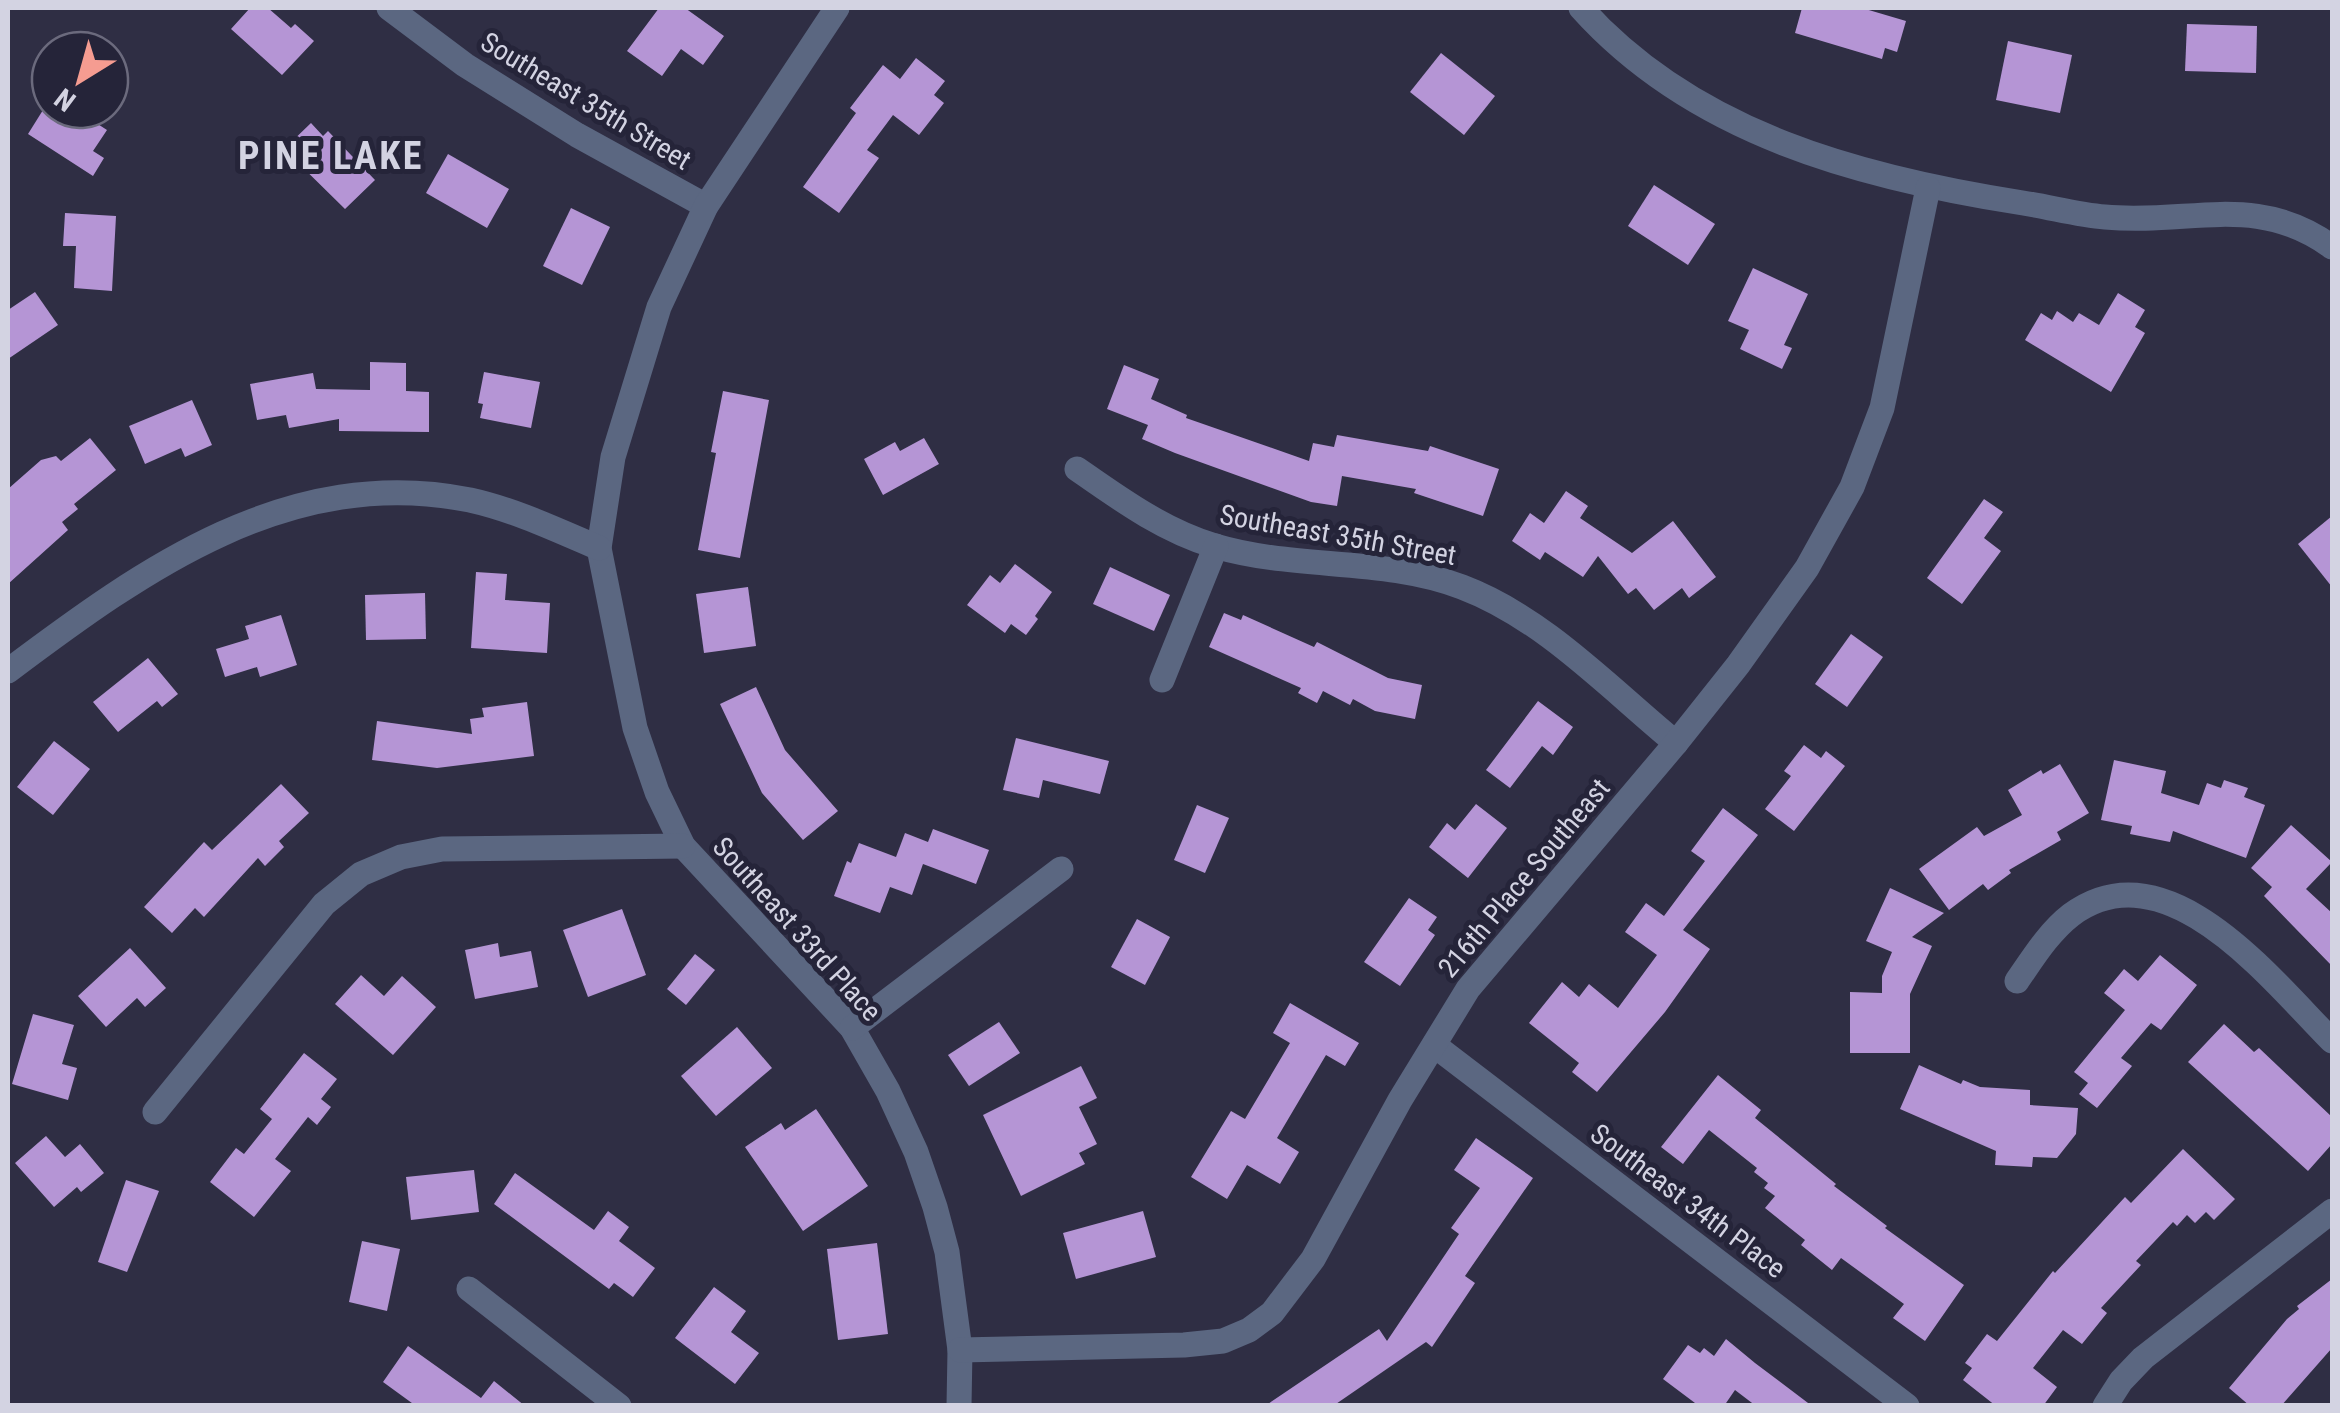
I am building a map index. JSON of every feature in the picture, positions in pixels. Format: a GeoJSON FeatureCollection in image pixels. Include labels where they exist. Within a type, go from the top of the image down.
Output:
{"type":"FeatureCollection","features":[{"type":"Feature","properties":{"kind":"street","name":"Southeast 35th Street"},"geometry":{"type":"LineString","coordinates":[[390,8],[465,65],[577,135],[706,206]]}},
{"type":"Feature","properties":{"kind":"street","name":"Southeast 33rd Place"},"geometry":{"type":"LineString","coordinates":[[837,8],[706,206],[660,307],[612,457],[599,548],[635,728],[657,792],[683,846],[852,1028],[888,1091],[936,1207],[947,1252],[960,1350],[959,1406]]}},
{"type":"Feature","properties":{"kind":"street"},"geometry":{"type":"LineString","coordinates":[[1581,8],[1643,64],[1732,123],[1814,155],[1928,188],[2102,217],[2150,220],[2240,212],[2279,218],[2332,246]]}},
{"type":"Feature","properties":{"kind":"street","name":"216th Place Southeast"},"geometry":{"type":"LineString","coordinates":[[960,1350],[1184,1345],[1223,1340],[1272,1314],[1313,1259],[1468,989],[1676,743],[1807,568],[1852,487],[1882,408],[1928,188]]}},
{"type":"Feature","properties":{"kind":"street","name":"Southeast 35th Street"},"geometry":{"type":"LineString","coordinates":[[1077,468],[1138,512],[1216,546],[1417,575],[1459,586],[1501,604],[1530,622],[1676,743]]}},
{"type":"Feature","properties":{"kind":"street"},"geometry":{"type":"LineString","coordinates":[[8,671],[109,595],[212,536],[282,508],[344,497],[408,494],[469,500],[527,517],[599,548]]}},
{"type":"Feature","properties":{"kind":"street"},"geometry":{"type":"LineString","coordinates":[[1162,680],[1216,546]]}},
{"type":"Feature","properties":{"kind":"street"},"geometry":{"type":"LineString","coordinates":[[155,1112],[324,904],[361,874],[400,857],[442,849],[683,846]]}},
{"type":"Feature","properties":{"kind":"street"},"geometry":{"type":"LineString","coordinates":[[852,1028],[1061,870]]}},
{"type":"Feature","properties":{"kind":"street"},"geometry":{"type":"LineString","coordinates":[[2017,980],[2041,946],[2070,916],[2092,903],[2116,897],[2156,899],[2186,908],[2220,929],[2332,1041]]}},
{"type":"Feature","properties":{"kind":"street","name":"Southeast 34th Place"},"geometry":{"type":"LineString","coordinates":[[1434,1045],[1906,1406]]}},
{"type":"Feature","properties":{"kind":"street"},"geometry":{"type":"LineString","coordinates":[[2105,1406],[2143,1358],[2332,1211]]}},
{"type":"Feature","properties":{"kind":"street"},"geometry":{"type":"LineString","coordinates":[[469,1289],[619,1406]]}},
{"type":"Feature","properties":{"kind":"building"},"geometry":{"type":"Polygon","coordinates":[[[250,8],[268,8],[314,41],[282,75],[231,29],[250,8]]]}},
{"type":"Feature","properties":{"kind":"building"},"geometry":{"type":"Polygon","coordinates":[[[659,8],[685,8],[724,36],[703,65],[681,49],[662,76],[627,51],[659,8]]]}},
{"type":"Feature","properties":{"kind":"building"},"geometry":{"type":"Polygon","coordinates":[[[1802,8],[1862,8],[1906,21],[1897,52],[1885,48],[1882,59],[1795,33],[1802,8]]]}},
{"type":"Feature","properties":{"kind":"building"},"geometry":{"type":"Polygon","coordinates":[[[2187,24],[2257,26],[2256,73],[2185,71],[2187,24]]]}},
{"type":"Feature","properties":{"kind":"building"},"geometry":{"type":"Polygon","coordinates":[[[2008,41],[2072,55],[2060,113],[1996,100],[2008,41]]]}},
{"type":"Feature","properties":{"kind":"building"},"geometry":{"type":"Polygon","coordinates":[[[1441,53],[1495,96],[1464,135],[1410,92],[1441,53]]]}},
{"type":"Feature","properties":{"kind":"building"},"geometry":{"type":"Polygon","coordinates":[[[916,58],[945,81],[934,95],[944,103],[919,135],[893,115],[867,150],[879,158],[839,213],[803,187],[856,113],[850,108],[883,65],[900,79],[916,58]]]}},
{"type":"Feature","properties":{"kind":"building"},"geometry":{"type":"Polygon","coordinates":[[[311,123],[323,136],[328,131],[375,180],[345,209],[284,149],[311,123]]]}},
{"type":"Feature","properties":{"kind":"building"},"geometry":{"type":"Polygon","coordinates":[[[30,130],[107,130],[93,151],[104,158],[93,176],[28,134],[30,130]]]}},
{"type":"Feature","properties":{"kind":"building"},"geometry":{"type":"Polygon","coordinates":[[[448,154],[509,189],[487,228],[426,193],[448,154]]]}},
{"type":"Feature","properties":{"kind":"building"},"geometry":{"type":"Polygon","coordinates":[[[1654,185],[1715,224],[1688,265],[1628,226],[1654,185]]]}},
{"type":"Feature","properties":{"kind":"building"},"geometry":{"type":"Polygon","coordinates":[[[571,208],[610,227],[582,285],[543,266],[571,208]]]}},
{"type":"Feature","properties":{"kind":"building"},"geometry":{"type":"Polygon","coordinates":[[[65,213],[116,216],[112,291],[74,288],[76,246],[63,246],[65,213]]]}},
{"type":"Feature","properties":{"kind":"building"},"geometry":{"type":"Polygon","coordinates":[[[1753,268],[1808,294],[1784,345],[1792,348],[1782,369],[1740,349],[1749,330],[1728,321],[1753,268]]]}},
{"type":"Feature","properties":{"kind":"building"},"geometry":{"type":"Polygon","coordinates":[[[35,292],[58,325],[8,359],[8,310],[35,292]]]}},
{"type":"Feature","properties":{"kind":"building"},"geometry":{"type":"Polygon","coordinates":[[[2118,293],[2145,310],[2135,327],[2145,333],[2111,392],[2025,340],[2041,313],[2052,320],[2057,311],[2073,322],[2079,313],[2099,325],[2118,293]]]}},
{"type":"Feature","properties":{"kind":"building"},"geometry":{"type":"Polygon","coordinates":[[[370,362],[406,363],[406,391],[429,392],[429,432],[339,431],[339,419],[289,428],[286,415],[257,420],[250,384],[313,373],[316,389],[370,390],[370,362]]]}},
{"type":"Feature","properties":{"kind":"building"},"geometry":{"type":"Polygon","coordinates":[[[1124,365],[1159,379],[1151,399],[1187,415],[1186,418],[1309,461],[1313,443],[1334,447],[1337,435],[1428,451],[1430,446],[1499,469],[1483,516],[1414,493],[1416,489],[1342,476],[1337,506],[1311,502],[1175,453],[1142,439],[1148,425],[1107,409],[1124,365]]]}},
{"type":"Feature","properties":{"kind":"building"},"geometry":{"type":"Polygon","coordinates":[[[484,372],[540,382],[531,428],[480,418],[483,404],[478,403],[484,372]]]}},
{"type":"Feature","properties":{"kind":"building"},"geometry":{"type":"Polygon","coordinates":[[[723,391],[769,400],[740,558],[698,550],[723,391]]]}},
{"type":"Feature","properties":{"kind":"building"},"geometry":{"type":"Polygon","coordinates":[[[192,400],[212,445],[185,457],[181,448],[145,464],[129,426],[192,400]]]}},
{"type":"Feature","properties":{"kind":"building"},"geometry":{"type":"Polygon","coordinates":[[[90,438],[116,470],[74,504],[78,509],[62,522],[68,530],[8,584],[8,489],[41,460],[56,456],[61,461],[90,438]]]}},
{"type":"Feature","properties":{"kind":"building"},"geometry":{"type":"Polygon","coordinates":[[[924,438],[939,464],[883,495],[864,459],[895,442],[900,451],[924,438]]]}},
{"type":"Feature","properties":{"kind":"building"},"geometry":{"type":"Polygon","coordinates":[[[1566,491],[1588,506],[1580,518],[1632,553],[1673,521],[1716,577],[1689,598],[1682,588],[1654,610],[1636,588],[1628,594],[1598,556],[1583,577],[1545,552],[1540,560],[1512,541],[1530,513],[1544,523],[1566,491]]]}},
{"type":"Feature","properties":{"kind":"building"},"geometry":{"type":"Polygon","coordinates":[[[1984,499],[2003,512],[1984,538],[2001,551],[1962,604],[1927,578],[1984,499]]]}},
{"type":"Feature","properties":{"kind":"building"},"geometry":{"type":"Polygon","coordinates":[[[2332,516],[2332,587],[2298,544],[2332,516]]]}},
{"type":"Feature","properties":{"kind":"building"},"geometry":{"type":"Polygon","coordinates":[[[1015,564],[1052,592],[1026,635],[1011,624],[1005,633],[967,605],[990,575],[1000,583],[1015,564]]]}},
{"type":"Feature","properties":{"kind":"building"},"geometry":{"type":"Polygon","coordinates":[[[1110,567],[1170,595],[1154,631],[1093,604],[1110,567]]]}},
{"type":"Feature","properties":{"kind":"building"},"geometry":{"type":"Polygon","coordinates":[[[476,572],[507,574],[505,600],[550,603],[547,653],[471,648],[476,572]]]}},
{"type":"Feature","properties":{"kind":"building"},"geometry":{"type":"Polygon","coordinates":[[[748,587],[756,646],[704,653],[696,594],[748,587]]]}},
{"type":"Feature","properties":{"kind":"building"},"geometry":{"type":"Polygon","coordinates":[[[425,593],[426,639],[366,640],[365,595],[425,593]]]}},
{"type":"Feature","properties":{"kind":"building"},"geometry":{"type":"Polygon","coordinates":[[[1224,613],[1241,620],[1243,615],[1314,647],[1317,642],[1388,678],[1422,685],[1415,719],[1375,711],[1353,699],[1350,705],[1323,691],[1317,703],[1298,693],[1301,688],[1209,647],[1224,613]]]}},
{"type":"Feature","properties":{"kind":"building"},"geometry":{"type":"Polygon","coordinates":[[[281,615],[297,665],[260,677],[257,667],[225,677],[216,649],[249,639],[245,626],[281,615]]]}},
{"type":"Feature","properties":{"kind":"building"},"geometry":{"type":"Polygon","coordinates":[[[1851,634],[1883,657],[1847,707],[1815,684],[1851,634]]]}},
{"type":"Feature","properties":{"kind":"building"},"geometry":{"type":"Polygon","coordinates":[[[148,658],[178,694],[162,707],[157,701],[118,732],[93,702],[148,658]]]}},
{"type":"Feature","properties":{"kind":"building"},"geometry":{"type":"Polygon","coordinates":[[[756,687],[785,750],[838,811],[803,840],[762,793],[720,704],[756,687]]]}},
{"type":"Feature","properties":{"kind":"building"},"geometry":{"type":"Polygon","coordinates":[[[1538,701],[1573,727],[1553,755],[1542,746],[1510,788],[1486,770],[1538,701]]]}},
{"type":"Feature","properties":{"kind":"building"},"geometry":{"type":"Polygon","coordinates":[[[527,702],[534,756],[437,768],[372,760],[377,721],[472,734],[470,719],[484,717],[482,708],[527,702]]]}},
{"type":"Feature","properties":{"kind":"building"},"geometry":{"type":"Polygon","coordinates":[[[1016,738],[1109,761],[1100,794],[1043,780],[1039,798],[1003,790],[1016,738]]]}},
{"type":"Feature","properties":{"kind":"building"},"geometry":{"type":"Polygon","coordinates":[[[54,741],[90,769],[53,815],[17,787],[54,741]]]}},
{"type":"Feature","properties":{"kind":"building"},"geometry":{"type":"Polygon","coordinates":[[[1804,745],[1821,758],[1826,751],[1845,766],[1794,831],[1765,809],[1791,776],[1784,771],[1804,745]]]}},
{"type":"Feature","properties":{"kind":"building"},"geometry":{"type":"Polygon","coordinates":[[[2114,760],[2166,771],[2161,793],[2199,805],[2207,783],[2221,788],[2224,780],[2248,788],[2244,797],[2265,805],[2246,858],[2173,831],[2170,842],[2130,834],[2132,826],[2101,820],[2114,760]]]}},
{"type":"Feature","properties":{"kind":"building"},"geometry":{"type":"Polygon","coordinates":[[[2060,764],[2089,813],[2057,832],[2061,840],[2009,870],[2011,873],[1988,890],[1983,884],[1949,910],[1919,869],[1977,827],[1984,836],[2022,815],[2008,790],[2041,770],[2043,774],[2060,764]]]}},
{"type":"Feature","properties":{"kind":"building"},"geometry":{"type":"Polygon","coordinates":[[[281,784],[309,813],[279,841],[284,847],[265,866],[258,858],[204,917],[195,908],[172,933],[144,907],[204,842],[212,850],[281,784]]]}},
{"type":"Feature","properties":{"kind":"building"},"geometry":{"type":"Polygon","coordinates":[[[1476,804],[1507,828],[1468,878],[1429,847],[1447,823],[1455,830],[1476,804]]]}},
{"type":"Feature","properties":{"kind":"building"},"geometry":{"type":"Polygon","coordinates":[[[1197,805],[1229,818],[1205,873],[1174,860],[1197,805]]]}},
{"type":"Feature","properties":{"kind":"building"},"geometry":{"type":"Polygon","coordinates":[[[1723,808],[1758,835],[1683,930],[1710,949],[1665,1012],[1597,1092],[1572,1072],[1579,1063],[1529,1023],[1562,982],[1579,997],[1589,984],[1618,1008],[1657,955],[1625,932],[1646,903],[1664,916],[1705,861],[1691,851],[1723,808]]]}},
{"type":"Feature","properties":{"kind":"building"},"geometry":{"type":"Polygon","coordinates":[[[2291,825],[2332,862],[2306,889],[2332,913],[2332,966],[2264,896],[2272,887],[2251,868],[2291,825]]]}},
{"type":"Feature","properties":{"kind":"building"},"geometry":{"type":"Polygon","coordinates":[[[933,829],[989,850],[976,884],[923,864],[912,895],[890,887],[880,913],[834,896],[847,861],[851,863],[859,843],[896,857],[905,833],[928,842],[933,829]]]}},
{"type":"Feature","properties":{"kind":"building"},"geometry":{"type":"Polygon","coordinates":[[[1890,888],[1944,913],[1912,937],[1932,946],[1910,994],[1910,1053],[1850,1053],[1850,992],[1882,993],[1882,976],[1892,952],[1866,941],[1890,888]]]}},
{"type":"Feature","properties":{"kind":"building"},"geometry":{"type":"Polygon","coordinates":[[[1409,898],[1437,917],[1428,930],[1435,935],[1400,986],[1364,962],[1409,898]]]}},
{"type":"Feature","properties":{"kind":"building"},"geometry":{"type":"Polygon","coordinates":[[[622,909],[646,975],[588,997],[563,930],[622,909]]]}},
{"type":"Feature","properties":{"kind":"building"},"geometry":{"type":"Polygon","coordinates":[[[1137,919],[1170,937],[1145,985],[1111,967],[1137,919]]]}},
{"type":"Feature","properties":{"kind":"building"},"geometry":{"type":"Polygon","coordinates":[[[498,943],[500,957],[531,951],[538,987],[475,999],[465,950],[498,943]]]}},
{"type":"Feature","properties":{"kind":"building"},"geometry":{"type":"Polygon","coordinates":[[[130,948],[166,988],[145,1007],[137,998],[106,1027],[78,996],[130,948]]]}},
{"type":"Feature","properties":{"kind":"building"},"geometry":{"type":"Polygon","coordinates":[[[695,954],[715,970],[686,1005],[667,989],[695,954]]]}},
{"type":"Feature","properties":{"kind":"building"},"geometry":{"type":"Polygon","coordinates":[[[2160,955],[2197,985],[2161,1030],[2151,1023],[2121,1058],[2132,1066],[2097,1108],[2079,1094],[2088,1083],[2074,1072],[2125,1010],[2104,993],[2124,969],[2138,981],[2160,955]]]}},
{"type":"Feature","properties":{"kind":"building"},"geometry":{"type":"Polygon","coordinates":[[[361,975],[384,996],[402,976],[436,1007],[393,1055],[335,1004],[361,975]]]}},
{"type":"Feature","properties":{"kind":"building"},"geometry":{"type":"Polygon","coordinates":[[[1290,1003],[1359,1043],[1345,1066],[1326,1055],[1277,1138],[1299,1152],[1280,1184],[1247,1165],[1227,1199],[1191,1177],[1231,1111],[1245,1119],[1290,1043],[1273,1033],[1290,1003]]]}},
{"type":"Feature","properties":{"kind":"building"},"geometry":{"type":"Polygon","coordinates":[[[33,1014],[74,1025],[62,1064],[77,1068],[68,1100],[12,1084],[33,1014]]]}},
{"type":"Feature","properties":{"kind":"building"},"geometry":{"type":"Polygon","coordinates":[[[999,1022],[1020,1053],[969,1086],[948,1055],[999,1022]]]}},
{"type":"Feature","properties":{"kind":"building"},"geometry":{"type":"Polygon","coordinates":[[[2224,1024],[2254,1052],[2259,1048],[2332,1117],[2332,1144],[2308,1171],[2188,1062],[2224,1024]]]}},
{"type":"Feature","properties":{"kind":"building"},"geometry":{"type":"Polygon","coordinates":[[[737,1027],[772,1068],[716,1116],[681,1076],[737,1027]]]}},
{"type":"Feature","properties":{"kind":"building"},"geometry":{"type":"Polygon","coordinates":[[[304,1053],[337,1079],[321,1099],[331,1107],[317,1125],[308,1117],[275,1159],[291,1171],[254,1217],[210,1182],[236,1148],[244,1154],[272,1119],[260,1109],[304,1053]]]}},
{"type":"Feature","properties":{"kind":"building"},"geometry":{"type":"Polygon","coordinates":[[[1919,1065],[1961,1084],[1963,1080],[1980,1087],[2030,1090],[2030,1105],[2078,1108],[2076,1134],[2057,1158],[2033,1157],[2032,1167],[1995,1165],[1996,1151],[1900,1109],[1919,1065]]]}},
{"type":"Feature","properties":{"kind":"building"},"geometry":{"type":"Polygon","coordinates":[[[1081,1066],[1097,1098],[1079,1107],[1097,1144],[1079,1153],[1085,1164],[1021,1196],[983,1115],[1081,1066]]]}},
{"type":"Feature","properties":{"kind":"building"},"geometry":{"type":"Polygon","coordinates":[[[1718,1075],[1761,1110],[1755,1118],[1834,1186],[1964,1285],[1925,1341],[1893,1318],[1904,1304],[1841,1258],[1832,1270],[1801,1245],[1805,1240],[1765,1208],[1775,1196],[1764,1188],[1768,1183],[1754,1172],[1757,1168],[1709,1130],[1683,1164],[1661,1147],[1718,1075]]]}},
{"type":"Feature","properties":{"kind":"building"},"geometry":{"type":"Polygon","coordinates":[[[816,1109],[868,1186],[803,1231],[745,1147],[781,1123],[785,1130],[816,1109]]]}},
{"type":"Feature","properties":{"kind":"building"},"geometry":{"type":"Polygon","coordinates":[[[46,1136],[65,1157],[80,1144],[104,1173],[81,1192],[77,1187],[54,1207],[15,1163],[46,1136]]]}},
{"type":"Feature","properties":{"kind":"building"},"geometry":{"type":"Polygon","coordinates":[[[1476,1138],[1533,1178],[1465,1276],[1475,1283],[1432,1347],[1426,1342],[1333,1406],[1265,1406],[1379,1329],[1387,1341],[1459,1234],[1451,1228],[1480,1188],[1454,1170],[1476,1138]]]}},
{"type":"Feature","properties":{"kind":"building"},"geometry":{"type":"Polygon","coordinates":[[[2183,1149],[2235,1199],[2214,1220],[2206,1212],[2195,1223],[2187,1215],[2177,1226],[2173,1222],[2136,1261],[2141,1265],[2101,1308],[2107,1313],[2082,1344],[2063,1330],[2033,1368],[2057,1387],[2043,1406],[1996,1406],[1963,1380],[1972,1368],[1965,1363],[1987,1334],[1997,1341],[2053,1271],[2125,1197],[2131,1203],[2183,1149]]]}},
{"type":"Feature","properties":{"kind":"building"},"geometry":{"type":"Polygon","coordinates":[[[474,1170],[479,1212],[411,1220],[406,1177],[474,1170]]]}},
{"type":"Feature","properties":{"kind":"building"},"geometry":{"type":"Polygon","coordinates":[[[515,1173],[594,1230],[608,1211],[629,1227],[619,1241],[655,1268],[633,1297],[614,1283],[609,1289],[494,1204],[515,1173]]]}},
{"type":"Feature","properties":{"kind":"building"},"geometry":{"type":"Polygon","coordinates":[[[126,1180],[159,1191],[127,1272],[98,1262],[126,1180]]]}},
{"type":"Feature","properties":{"kind":"building"},"geometry":{"type":"Polygon","coordinates":[[[1143,1211],[1156,1257],[1076,1279],[1063,1233],[1143,1211]]]}},
{"type":"Feature","properties":{"kind":"building"},"geometry":{"type":"Polygon","coordinates":[[[362,1241],[400,1249],[387,1311],[349,1302],[362,1241]]]}},
{"type":"Feature","properties":{"kind":"building"},"geometry":{"type":"Polygon","coordinates":[[[877,1243],[888,1334],[838,1340],[827,1249],[877,1243]]]}},
{"type":"Feature","properties":{"kind":"building"},"geometry":{"type":"Polygon","coordinates":[[[2332,1279],[2332,1348],[2281,1406],[2250,1406],[2229,1388],[2299,1309],[2297,1306],[2332,1279]]]}},
{"type":"Feature","properties":{"kind":"building"},"geometry":{"type":"Polygon","coordinates":[[[714,1287],[746,1311],[731,1332],[759,1353],[735,1384],[675,1338],[714,1287]]]}},
{"type":"Feature","properties":{"kind":"building"},"geometry":{"type":"Polygon","coordinates":[[[1726,1339],[1812,1406],[1756,1406],[1735,1390],[1724,1406],[1699,1406],[1663,1379],[1688,1345],[1700,1353],[1704,1348],[1714,1356],[1726,1339]]]}},
{"type":"Feature","properties":{"kind":"building"},"geometry":{"type":"Polygon","coordinates":[[[408,1346],[481,1398],[494,1381],[525,1406],[416,1406],[383,1382],[408,1346]]]}},
{"type":"Feature","properties":{"kind":"district","name":"PINE LAKE"},"geometry":{"type":"Point","coordinates":[331,156]}}]}
